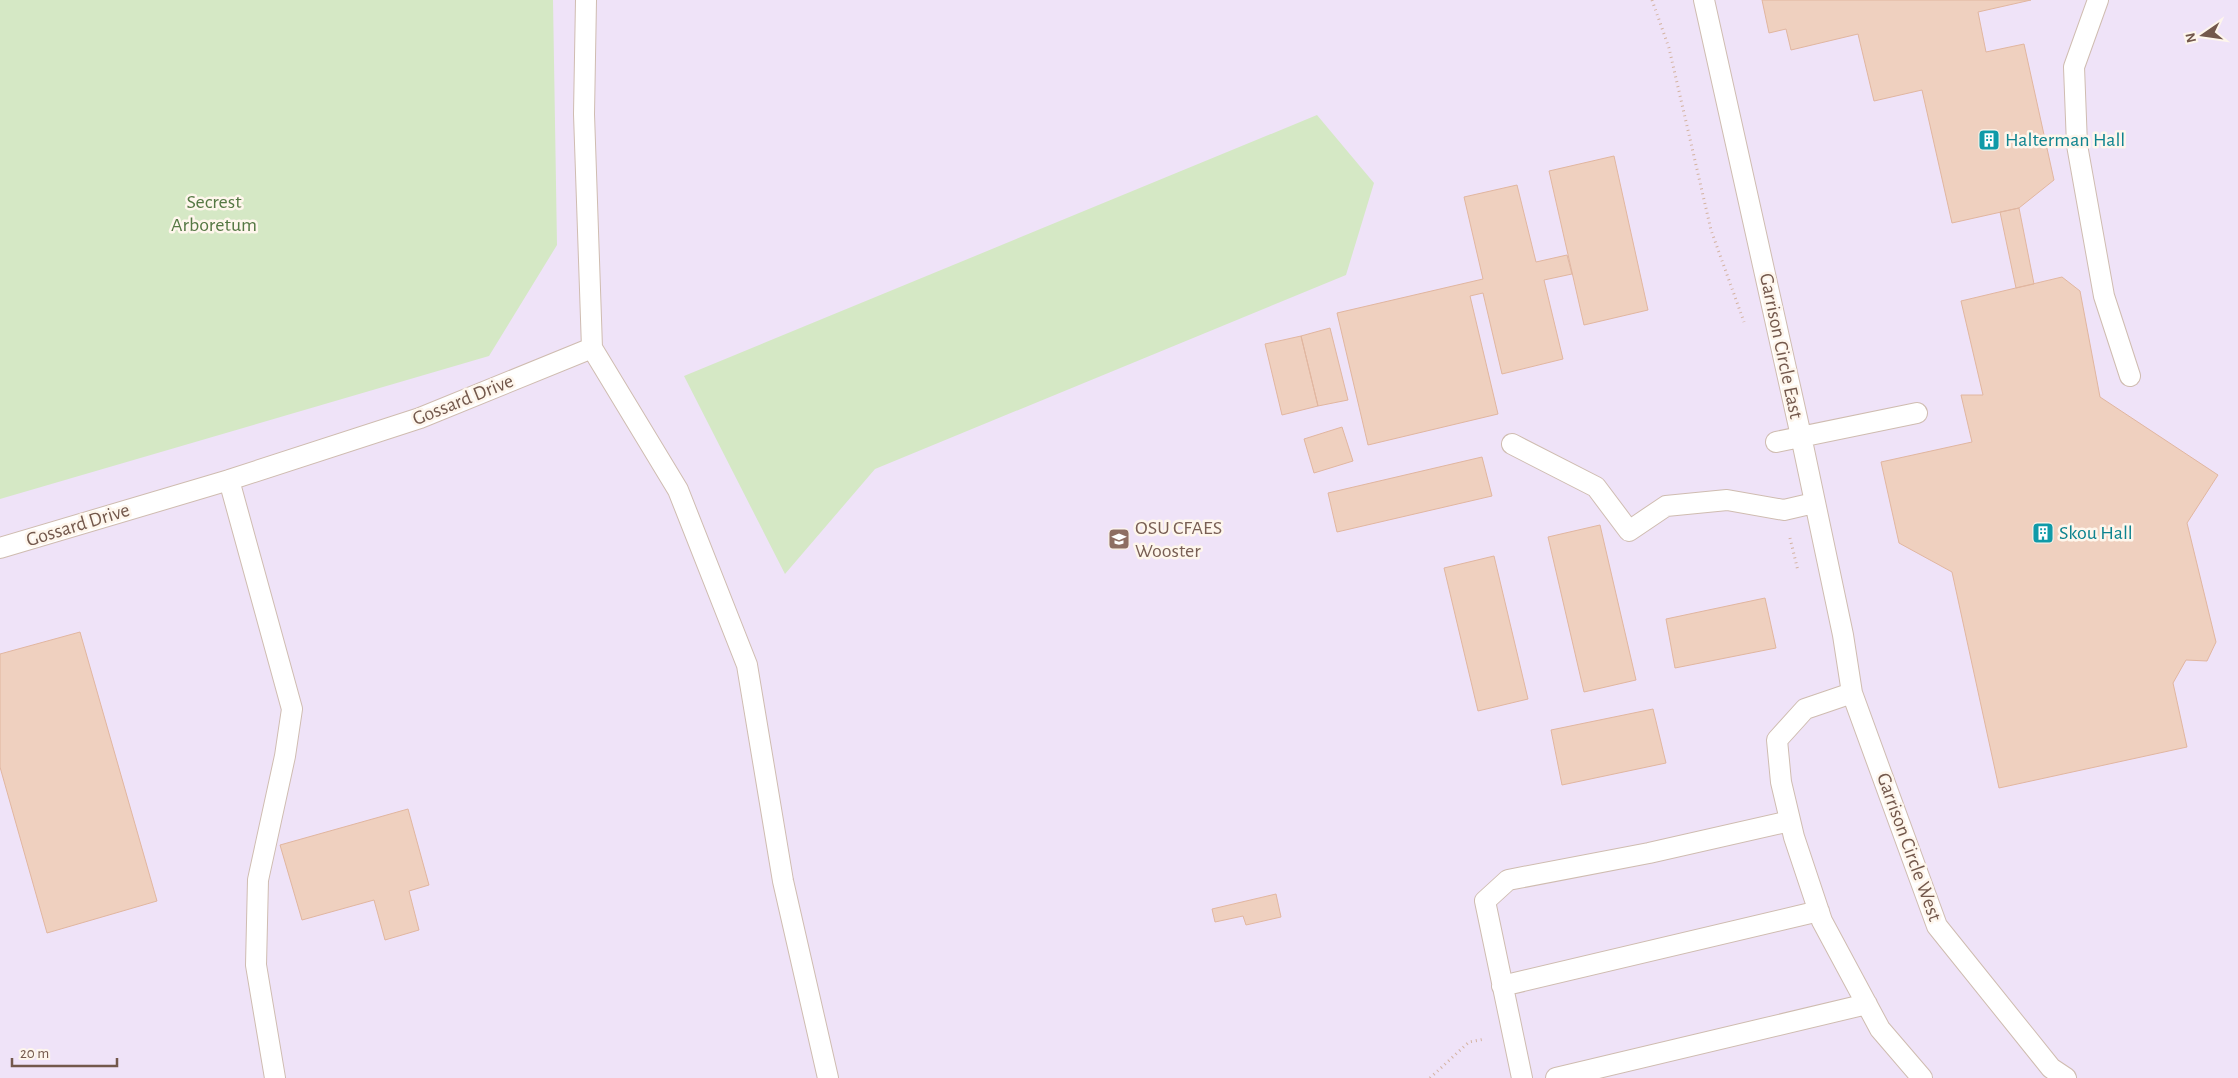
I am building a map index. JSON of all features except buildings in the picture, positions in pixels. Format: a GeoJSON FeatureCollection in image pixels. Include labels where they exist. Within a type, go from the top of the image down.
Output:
{"type":"FeatureCollection","features":[{"type":"Feature","properties":{"kind":"lane"},"geometry":{"type":"LineString","coordinates":[[586,0],[584,114],[592,348],[678,490],[747,665],[783,881],[828,1078]]}},
{"type":"Feature","properties":{"kind":"lane","name":"Garrison Circle East"},"geometry":{"type":"LineString","coordinates":[[1704,0],[1801,436],[1843,635],[1852,693]]}},
{"type":"Feature","properties":{"kind":"lane"},"geometry":{"type":"LineString","coordinates":[[2098,0],[2074,68],[2077,145],[2104,296],[2130,376]]}},
{"type":"Feature","properties":{"kind":"lane","name":"Gossard Drive"},"geometry":{"type":"LineString","coordinates":[[0,548],[229,480],[420,418],[592,348]]}},
{"type":"Feature","properties":{"kind":"lane"},"geometry":{"type":"LineString","coordinates":[[1776,442],[1917,413]]}},
{"type":"Feature","properties":{"kind":"lane"},"geometry":{"type":"LineString","coordinates":[[1512,444],[1596,487],[1629,531],[1666,506],[1727,500],[1784,510],[1814,503]]}},
{"type":"Feature","properties":{"kind":"lane"},"geometry":{"type":"LineString","coordinates":[[229,480],[292,709],[285,756],[258,880],[256,965],[275,1078]]}},
{"type":"Feature","properties":{"kind":"lane"},"geometry":{"type":"LineString","coordinates":[[1852,693],[1805,710],[1777,740],[1781,782],[1790,821],[1819,911],[1880,1029],[1922,1078]]}},
{"type":"Feature","properties":{"kind":"lane","name":"Garrison Circle West"},"geometry":{"type":"LineString","coordinates":[[1852,693],[1937,926],[2051,1068],[2066,1078]]}},
{"type":"Feature","properties":{"kind":"lane"},"geometry":{"type":"LineString","coordinates":[[1522,1078],[1485,901],[1508,880],[1649,853],[1790,821]]}},
{"type":"Feature","properties":{"kind":"lane"},"geometry":{"type":"LineString","coordinates":[[1502,986],[1819,911]]}},
{"type":"Feature","properties":{"kind":"lane"},"geometry":{"type":"LineString","coordinates":[[1556,1078],[1867,1004]]}},
{"type":"Feature","properties":{"kind":"path"},"geometry":{"type":"LineString","coordinates":[[1652,0],[1669,48],[1711,230],[1745,324]]}},
{"type":"Feature","properties":{"kind":"path"},"geometry":{"type":"LineString","coordinates":[[1784,510],[1799,576]]}},
{"type":"Feature","properties":{"kind":"path"},"geometry":{"type":"LineString","coordinates":[[1430,1078],[1469,1042],[1513,1033]]}},
{"type":"Feature","properties":{"kind":"shaded area","name":"OSU CFAES Wooster"},"geometry":{"type":"Polygon","coordinates":[[[0,0],[2238,0],[2238,1078],[0,1078],[0,0]]]}},
{"type":"Feature","properties":{"kind":"green space","name":"Secrest Arboretum"},"geometry":{"type":"Polygon","coordinates":[[[0,0],[553,0],[557,245],[489,356],[0,499],[0,0]]]}},
{"type":"Feature","properties":{"kind":"green space"},"geometry":{"type":"Polygon","coordinates":[[[1317,115],[1374,183],[1346,275],[875,469],[785,574],[684,376],[1317,115]]]}},
{"type":"Feature","properties":{"kind":"place","name":"Halterman Hall"},"geometry":{"type":"Point","coordinates":[1989,140]}},
{"type":"Feature","properties":{"kind":"place","name":"Skou Hall"},"geometry":{"type":"Point","coordinates":[2043,533]}},
{"type":"Feature","properties":{"kind":"place","name":"OSU CFAES Wooster"},"geometry":{"type":"Point","coordinates":[1119,539]}}]}
